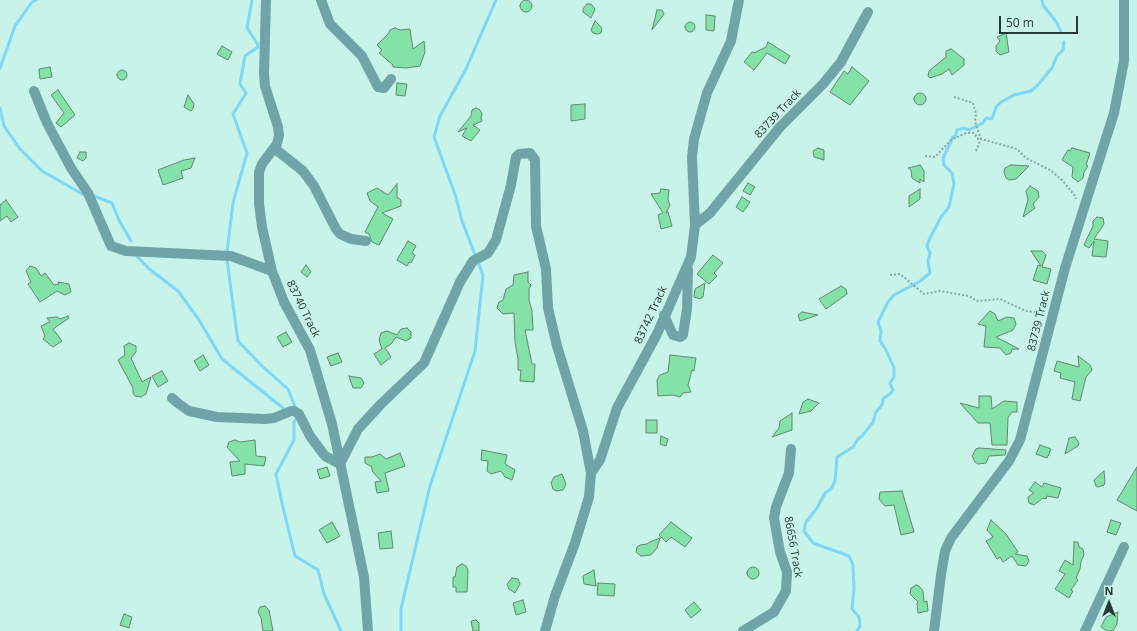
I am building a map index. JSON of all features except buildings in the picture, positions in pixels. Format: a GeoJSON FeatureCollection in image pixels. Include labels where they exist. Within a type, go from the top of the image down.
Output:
{"type":"FeatureCollection","features":[{"type":"Feature","properties":{"kind":"street","name":"83740 Track"},"geometry":{"type":"LineString","coordinates":[[266,0],[264,74],[269,100],[278,127],[279,135],[274,148],[262,164],[258,184],[262,227],[272,271],[284,302],[310,350],[332,424],[364,576],[365,614],[368,631]]}},
{"type":"Feature","properties":{"kind":"street"},"geometry":{"type":"LineString","coordinates":[[321,0],[330,24],[362,56],[378,87],[384,88],[391,79]]}},
{"type":"Feature","properties":{"kind":"street","name":"83742 Track"},"geometry":{"type":"LineString","coordinates":[[545,631],[555,596],[575,543],[589,497],[591,473],[600,460],[617,408],[657,334],[664,315],[688,267],[694,242],[695,225],[692,157],[694,139],[707,93],[731,41],[739,0]]}},
{"type":"Feature","properties":{"kind":"street","name":"83739 Track"},"geometry":{"type":"LineString","coordinates":[[934,631],[945,551],[951,538],[1009,462],[1020,440],[1080,218],[1117,100],[1124,61],[1124,0]]}},
{"type":"Feature","properties":{"kind":"street","name":"83739 Track"},"geometry":{"type":"LineString","coordinates":[[695,225],[710,213],[780,127],[823,84],[841,62],[868,12]]}},
{"type":"Feature","properties":{"kind":"street"},"geometry":{"type":"LineString","coordinates":[[34,91],[40,110],[71,168],[88,192],[111,246],[126,251],[231,256],[272,271]]}},
{"type":"Feature","properties":{"kind":"street"},"geometry":{"type":"LineString","coordinates":[[274,148],[303,171],[314,186],[340,234],[351,239],[366,241]]}},
{"type":"Feature","properties":{"kind":"street"},"geometry":{"type":"LineString","coordinates":[[172,398],[189,411],[217,417],[265,419],[274,418],[294,411],[299,414],[310,436],[325,456],[340,464],[358,429],[381,404],[424,363],[460,282],[473,261],[488,252],[493,246],[508,196],[516,157],[524,152],[530,153],[535,160],[536,226],[546,269],[548,308],[557,346],[583,430],[591,473]]}},
{"type":"Feature","properties":{"kind":"street"},"geometry":{"type":"LineString","coordinates":[[664,315],[673,335],[680,337],[683,335],[687,309],[688,267]]}},
{"type":"Feature","properties":{"kind":"street","name":"86656 Track"},"geometry":{"type":"LineString","coordinates":[[743,631],[774,612],[786,591],[787,572],[780,552],[774,518],[776,507],[789,473],[791,449]]}},
{"type":"Feature","properties":{"kind":"street"},"geometry":{"type":"LineString","coordinates":[[1086,631],[1124,548]]}},
{"type":"Feature","properties":{"kind":"path"},"geometry":{"type":"LineString","coordinates":[[954,96],[973,103],[976,114],[975,122],[980,140],[976,150]]}},
{"type":"Feature","properties":{"kind":"path"},"geometry":{"type":"LineString","coordinates":[[925,156],[935,157],[951,140],[966,133],[974,133],[980,140],[1017,149],[1026,158],[1050,170],[1062,180],[1075,196],[1076,202]]}},
{"type":"Feature","properties":{"kind":"path"},"geometry":{"type":"LineString","coordinates":[[890,275],[900,274],[924,294],[940,291],[969,296],[977,301],[1000,299],[1026,311],[1053,315]]}},
{"type":"Feature","properties":{"kind":"waterway"},"geometry":{"type":"LineString","coordinates":[[0,68],[15,26],[32,2],[36,0]]}},
{"type":"Feature","properties":{"kind":"waterway"},"geometry":{"type":"LineString","coordinates":[[227,252],[233,203],[247,153],[233,114],[246,93],[240,84],[245,56],[258,47],[247,28],[252,0]]}},
{"type":"Feature","properties":{"kind":"waterway"},"geometry":{"type":"LineString","coordinates":[[401,631],[401,609],[430,486],[475,351],[483,275],[462,221],[456,197],[434,137],[440,116],[466,69],[496,0]]}},
{"type":"Feature","properties":{"kind":"waterway"},"geometry":{"type":"LineString","coordinates":[[1042,0],[1043,5],[1057,23],[1061,32]]}},
{"type":"Feature","properties":{"kind":"waterway"},"geometry":{"type":"LineString","coordinates":[[857,631],[860,626],[859,617],[852,609],[854,589],[853,565],[849,556],[813,543],[804,531],[806,522],[817,508],[825,493],[831,489],[835,481],[837,457],[853,447],[873,422],[876,412],[882,405],[883,399],[893,390],[890,383],[894,377],[894,368],[880,341],[881,331],[878,322],[888,302],[894,295],[919,282],[930,273],[928,261],[930,253],[927,246],[941,217],[949,207],[954,184],[952,173],[944,165],[943,158],[953,137],[955,137],[957,130],[964,128],[969,130],[983,123],[986,118],[992,119],[996,107],[1001,102],[1014,95],[1031,91],[1037,86],[1052,68],[1057,56],[1063,50],[1064,42]]}},
{"type":"Feature","properties":{"kind":"waterway"},"geometry":{"type":"LineString","coordinates":[[0,108],[4,126],[20,149],[42,171],[86,196]]}},
{"type":"Feature","properties":{"kind":"waterway"},"geometry":{"type":"LineString","coordinates":[[94,196],[112,203],[119,220],[131,241]]}},
{"type":"Feature","properties":{"kind":"waterway"},"geometry":{"type":"LineString","coordinates":[[135,254],[148,268],[178,291],[199,320],[222,359],[283,408]]}},
{"type":"Feature","properties":{"kind":"waterway"},"geometry":{"type":"LineString","coordinates":[[227,260],[238,341],[262,366],[288,389],[296,409]]}},
{"type":"Feature","properties":{"kind":"waterway"},"geometry":{"type":"LineString","coordinates":[[298,416],[294,422],[294,440],[276,474],[295,556],[318,570],[324,594],[341,631]]}}]}
